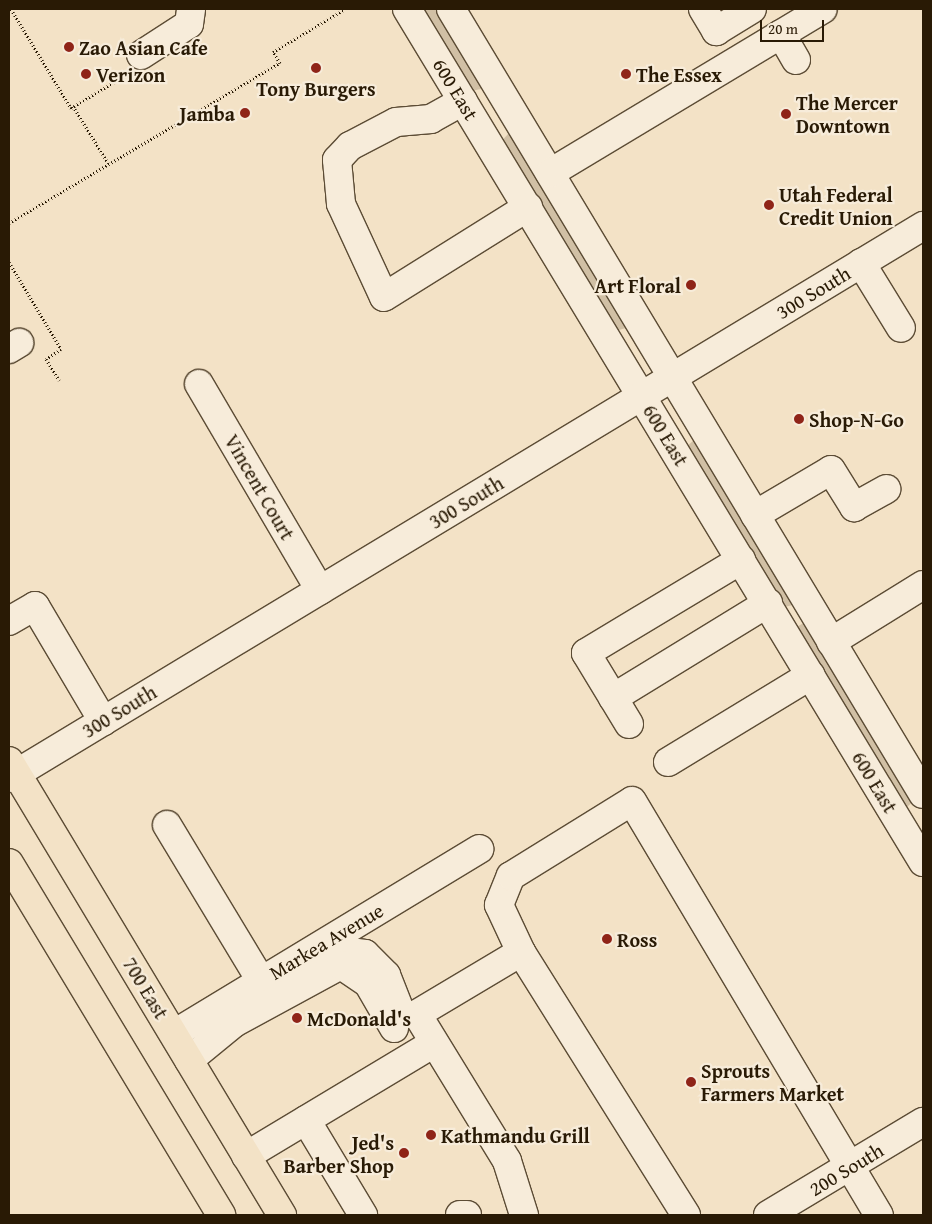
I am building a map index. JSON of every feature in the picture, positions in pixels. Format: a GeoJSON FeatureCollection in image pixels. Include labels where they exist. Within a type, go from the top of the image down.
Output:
{"type":"FeatureCollection","features":[{"type":"Feature","properties":{"kind":"main road","name":"700 East"},"geometry":{"type":"LineString","coordinates":[[11,771],[174,1034],[282,1215]]}},
{"type":"Feature","properties":{"kind":"main road"},"geometry":{"type":"LineString","coordinates":[[9,864],[221,1215]]}},
{"type":"Feature","properties":{"kind":"street"},"geometry":{"type":"LineString","coordinates":[[141,55],[189,24],[190,9]]}},
{"type":"Feature","properties":{"kind":"street","name":"600 East"},"geometry":{"type":"LineString","coordinates":[[407,9],[923,862]]}},
{"type":"Feature","properties":{"kind":"street","name":"600 East"},"geometry":{"type":"LineString","coordinates":[[451,9],[923,794]]}},
{"type":"Feature","properties":{"kind":"street"},"geometry":{"type":"LineString","coordinates":[[703,9],[716,31],[752,9]]}},
{"type":"Feature","properties":{"kind":"street"},"geometry":{"type":"LineString","coordinates":[[550,172],[823,9]]}},
{"type":"Feature","properties":{"kind":"street"},"geometry":{"type":"LineString","coordinates":[[781,34],[796,60]]}},
{"type":"Feature","properties":{"kind":"street"},"geometry":{"type":"LineString","coordinates":[[508,103],[431,119],[396,122],[350,146],[337,160],[341,204],[384,297],[528,207]]}},
{"type":"Feature","properties":{"kind":"street","name":"300 South"},"geometry":{"type":"LineString","coordinates":[[11,771],[103,721],[861,263],[921,232]]}},
{"type":"Feature","properties":{"kind":"street"},"geometry":{"type":"LineString","coordinates":[[861,263],[901,328]]}},
{"type":"Feature","properties":{"kind":"street","name":"Vincent Court"},"geometry":{"type":"LineString","coordinates":[[199,384],[320,590]]}},
{"type":"Feature","properties":{"kind":"street"},"geometry":{"type":"LineString","coordinates":[[755,515],[831,470],[854,507],[886,489]]}},
{"type":"Feature","properties":{"kind":"street"},"geometry":{"type":"LineString","coordinates":[[629,724],[586,653],[742,560]]}},
{"type":"Feature","properties":{"kind":"street"},"geometry":{"type":"LineString","coordinates":[[831,642],[923,585]]}},
{"type":"Feature","properties":{"kind":"street"},"geometry":{"type":"LineString","coordinates":[[9,621],[35,606],[103,721]]}},
{"type":"Feature","properties":{"kind":"street"},"geometry":{"type":"LineString","coordinates":[[612,698],[774,614],[810,607]]}},
{"type":"Feature","properties":{"kind":"street"},"geometry":{"type":"LineString","coordinates":[[668,762],[811,675]]}},
{"type":"Feature","properties":{"kind":"street"},"geometry":{"type":"LineString","coordinates":[[686,1215],[521,952],[499,905],[511,876],[632,801],[879,1215]]}},
{"type":"Feature","properties":{"kind":"street"},"geometry":{"type":"LineString","coordinates":[[900,822],[923,808]]}},
{"type":"Feature","properties":{"kind":"street"},"geometry":{"type":"LineString","coordinates":[[167,825],[261,981]]}},
{"type":"Feature","properties":{"kind":"street","name":"Markea Avenue"},"geometry":{"type":"LineString","coordinates":[[174,1034],[479,849]]}},
{"type":"Feature","properties":{"kind":"street"},"geometry":{"type":"LineString","coordinates":[[521,952],[416,1014],[507,1161],[524,1215]]}},
{"type":"Feature","properties":{"kind":"street"},"geometry":{"type":"LineString","coordinates":[[189,1060],[234,1023],[357,953],[365,954],[386,976],[399,1025]]}},
{"type":"Feature","properties":{"kind":"street"},"geometry":{"type":"LineString","coordinates":[[246,1156],[434,1043]]}},
{"type":"Feature","properties":{"kind":"street"},"geometry":{"type":"LineString","coordinates":[[306,1120],[363,1215]]}},
{"type":"Feature","properties":{"kind":"street","name":"200 South"},"geometry":{"type":"LineString","coordinates":[[768,1215],[923,1122]]}},
{"type":"Feature","properties":{"kind":"street"},"geometry":{"type":"LineString","coordinates":[[460,1215],[467,1215]]}},
{"type":"Feature","properties":{"kind":"path"},"geometry":{"type":"LineString","coordinates":[[12,9],[108,163]]}},
{"type":"Feature","properties":{"kind":"path"},"geometry":{"type":"LineString","coordinates":[[9,224],[108,163],[280,63],[273,52],[345,9]]}},
{"type":"Feature","properties":{"kind":"path"},"geometry":{"type":"LineString","coordinates":[[73,106],[116,80]]}},
{"type":"Feature","properties":{"kind":"path"},"geometry":{"type":"LineString","coordinates":[[9,262],[62,349],[46,359],[59,380]]}},
{"type":"Feature","properties":{"kind":"shaded area"},"geometry":{"type":"Polygon","coordinates":[[[417,9],[443,9],[484,84],[481,89],[471,91],[417,9]]]}},
{"type":"Feature","properties":{"kind":"shaded area"},"geometry":{"type":"Polygon","coordinates":[[[508,134],[514,134],[629,323],[626,328],[615,331],[500,143],[508,134]]]}},
{"type":"Feature","properties":{"kind":"shaded area"},"geometry":{"type":"Polygon","coordinates":[[[695,439],[793,605],[780,608],[683,450],[695,439]]]}},
{"type":"Feature","properties":{"kind":"shaded area"},"geometry":{"type":"Polygon","coordinates":[[[807,621],[915,800],[907,807],[902,807],[795,628],[807,621]]]}},
{"type":"Feature","properties":{"kind":"place","name":"Zao Asian Cafe"},"geometry":{"type":"Point","coordinates":[69,47]}},
{"type":"Feature","properties":{"kind":"place","name":"Tony Burgers"},"geometry":{"type":"Point","coordinates":[316,68]}},
{"type":"Feature","properties":{"kind":"place","name":"Verizon"},"geometry":{"type":"Point","coordinates":[86,74]}},
{"type":"Feature","properties":{"kind":"place","name":"The Essex"},"geometry":{"type":"Point","coordinates":[626,74]}},
{"type":"Feature","properties":{"kind":"place","name":"Jamba"},"geometry":{"type":"Point","coordinates":[245,113]}},
{"type":"Feature","properties":{"kind":"place","name":"The Mercer Downtown"},"geometry":{"type":"Point","coordinates":[786,114]}},
{"type":"Feature","properties":{"kind":"place","name":"Utah Federal Credit Union"},"geometry":{"type":"Point","coordinates":[769,205]}},
{"type":"Feature","properties":{"kind":"place","name":"Art Floral"},"geometry":{"type":"Point","coordinates":[691,285]}},
{"type":"Feature","properties":{"kind":"place","name":"Shop-N-Go"},"geometry":{"type":"Point","coordinates":[799,419]}},
{"type":"Feature","properties":{"kind":"place","name":"Ross"},"geometry":{"type":"Point","coordinates":[607,939]}},
{"type":"Feature","properties":{"kind":"place","name":"McDonald's"},"geometry":{"type":"Point","coordinates":[297,1018]}},
{"type":"Feature","properties":{"kind":"place","name":"Sprouts Farmers Market"},"geometry":{"type":"Point","coordinates":[691,1082]}},
{"type":"Feature","properties":{"kind":"place","name":"Kathmandu Grill"},"geometry":{"type":"Point","coordinates":[431,1135]}},
{"type":"Feature","properties":{"kind":"place","name":"Jed's Barber Shop"},"geometry":{"type":"Point","coordinates":[404,1153]}}]}
